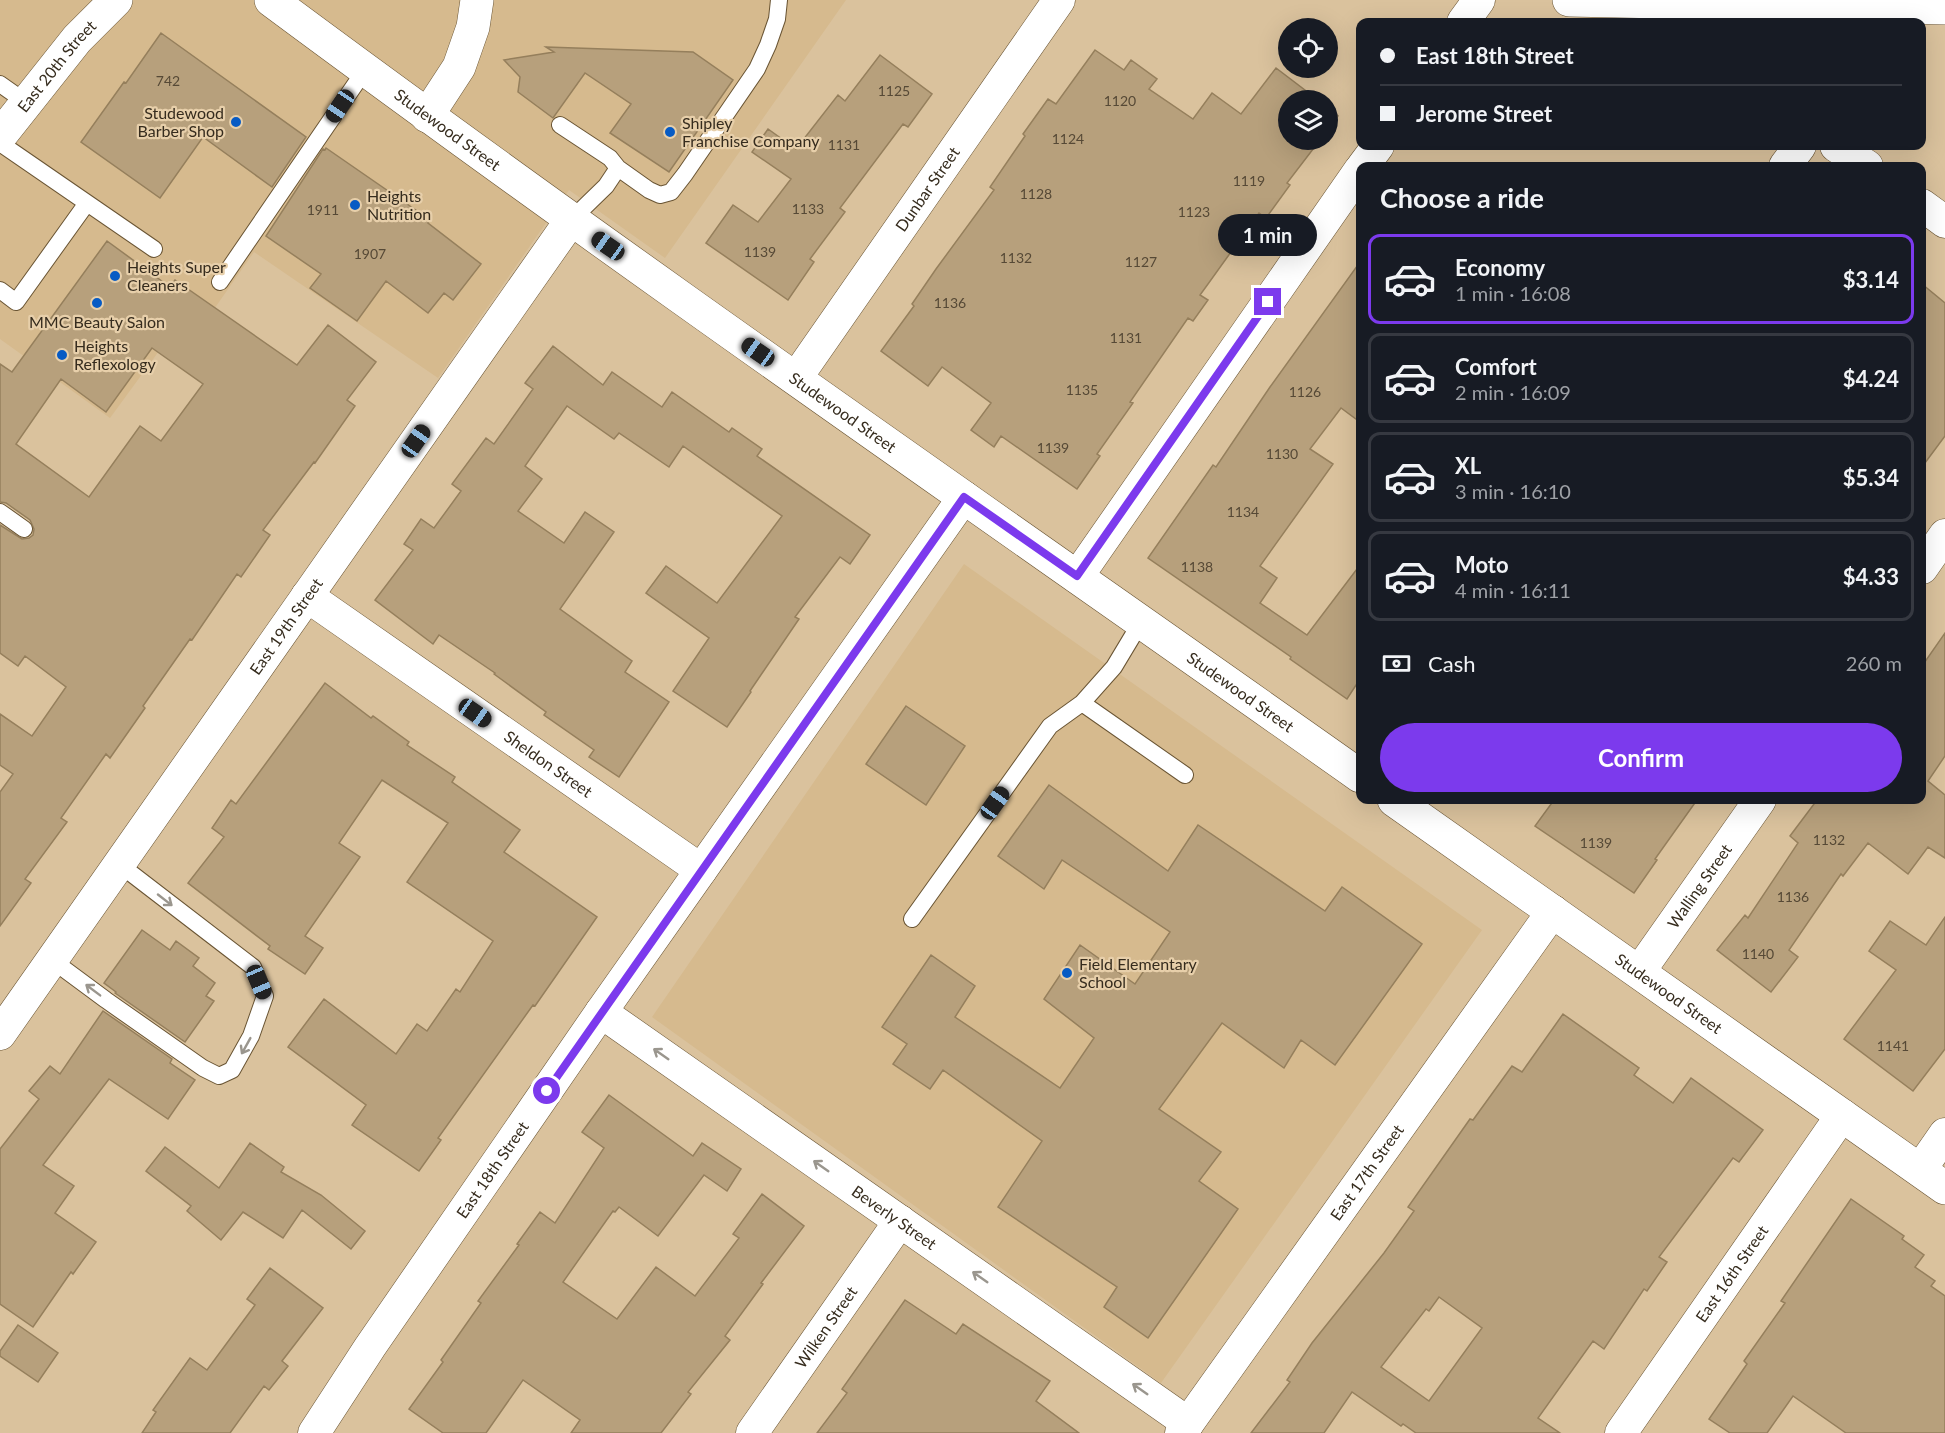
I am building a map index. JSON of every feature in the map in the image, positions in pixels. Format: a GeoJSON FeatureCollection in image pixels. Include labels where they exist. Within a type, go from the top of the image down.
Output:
{"type":"FeatureCollection","features":[{"type":"Feature","properties":{"kind":"main road","name":"East 20th Street"},"geometry":{"type":"LineString","coordinates":[[0,136],[77,39],[116,0]]}},
{"type":"Feature","properties":{"kind":"main road","name":"Studewood Street"},"geometry":{"type":"LineString","coordinates":[[271,0],[427,117],[571,220],[1141,622],[1356,770]]}},
{"type":"Feature","properties":{"kind":"main road"},"geometry":{"type":"LineString","coordinates":[[427,117],[459,67],[473,27],[477,0]]}},
{"type":"Feature","properties":{"kind":"main road"},"geometry":{"type":"LineString","coordinates":[[1569,0],[1662,8],[1892,15],[1945,8]]}},
{"type":"Feature","properties":{"kind":"main road","name":"Studewood Street"},"geometry":{"type":"LineString","coordinates":[[1400,804],[1932,1179]]}},
{"type":"Feature","properties":{"kind":"street","name":"Dunbar Street"},"geometry":{"type":"LineString","coordinates":[[796,378],[1059,0]]}},
{"type":"Feature","properties":{"kind":"street"},"geometry":{"type":"LineString","coordinates":[[1466,18],[1479,0]]}},
{"type":"Feature","properties":{"kind":"street"},"geometry":{"type":"LineString","coordinates":[[1842,150],[1861,162]]}},
{"type":"Feature","properties":{"kind":"street"},"geometry":{"type":"LineString","coordinates":[[1077,576],[1356,177]]}},
{"type":"Feature","properties":{"kind":"street"},"geometry":{"type":"LineString","coordinates":[[1926,208],[1945,222]]}},
{"type":"Feature","properties":{"kind":"street","name":"East 19th Street"},"geometry":{"type":"LineString","coordinates":[[0,1034],[571,220]]}},
{"type":"Feature","properties":{"kind":"street","name":"East 18th Street"},"geometry":{"type":"LineString","coordinates":[[314,1433],[376,1337],[601,1012],[964,497]]}},
{"type":"Feature","properties":{"kind":"street"},"geometry":{"type":"LineString","coordinates":[[1926,562],[1945,535]]}},
{"type":"Feature","properties":{"kind":"street","name":"Sheldon Street"},"geometry":{"type":"LineString","coordinates":[[307,596],[701,870]]}},
{"type":"Feature","properties":{"kind":"street","name":"Walling Street"},"geometry":{"type":"LineString","coordinates":[[1639,972],[1757,804]]}},
{"type":"Feature","properties":{"kind":"street","name":"East 17th Street"},"geometry":{"type":"LineString","coordinates":[[1185,1428],[1553,911]]}},
{"type":"Feature","properties":{"kind":"street","name":"Beverly Street"},"geometry":{"type":"LineString","coordinates":[[601,1012],[900,1221],[1185,1428]]}},
{"type":"Feature","properties":{"kind":"street","name":"East 16th Street"},"geometry":{"type":"LineString","coordinates":[[1622,1433],[1842,1115]]}},
{"type":"Feature","properties":{"kind":"street"},"geometry":{"type":"LineString","coordinates":[[1932,1179],[1945,1134]]}},
{"type":"Feature","properties":{"kind":"street","name":"Wilken Street"},"geometry":{"type":"LineString","coordinates":[[752,1433],[900,1221]]}},
{"type":"Feature","properties":{"kind":"lane"},"geometry":{"type":"LineString","coordinates":[[560,124],[610,158],[618,168],[648,190],[660,195],[671,192],[686,174],[757,69],[777,20],[778,0]]}},
{"type":"Feature","properties":{"kind":"lane"},"geometry":{"type":"LineString","coordinates":[[220,282],[365,70]]}},
{"type":"Feature","properties":{"kind":"lane"},"geometry":{"type":"LineString","coordinates":[[0,84],[27,103]]}},
{"type":"Feature","properties":{"kind":"lane"},"geometry":{"type":"LineString","coordinates":[[0,143],[154,249]]}},
{"type":"Feature","properties":{"kind":"lane"},"geometry":{"type":"LineString","coordinates":[[571,220],[606,186],[618,168]]}},
{"type":"Feature","properties":{"kind":"lane"},"geometry":{"type":"LineString","coordinates":[[0,290],[16,302],[87,203]]}},
{"type":"Feature","properties":{"kind":"lane"},"geometry":{"type":"LineString","coordinates":[[0,512],[24,529]]}},
{"type":"Feature","properties":{"kind":"lane"},"geometry":{"type":"LineString","coordinates":[[912,919],[1050,726],[1082,703],[1114,668],[1141,622]]}},
{"type":"Feature","properties":{"kind":"lane"},"geometry":{"type":"LineString","coordinates":[[1082,703],[1185,775]]}},
{"type":"Feature","properties":{"kind":"lane"},"geometry":{"type":"LineString","coordinates":[[52,960],[203,1068],[219,1076],[232,1071],[251,1036],[265,996],[253,968],[119,864]]}},
{"type":"Feature","properties":{"kind":"shaded area"},"geometry":{"type":"Polygon","coordinates":[[[0,0],[846,0],[665,258],[569,190],[438,378],[254,252],[177,362],[159,351],[110,418],[0,339],[0,0]]]}},
{"type":"Feature","properties":{"kind":"shaded area","name":"Field Elementary School"},"geometry":{"type":"Polygon","coordinates":[[[964,564],[1482,930],[1161,1383],[652,1017],[964,564]]]}},
{"type":"Feature","properties":{"kind":"building"},"geometry":{"type":"Polygon","coordinates":[[[161,33],[306,137],[272,187],[203,137],[160,198],[81,142],[161,33]]]}},
{"type":"Feature","properties":{"kind":"building"},"geometry":{"type":"Polygon","coordinates":[[[546,47],[693,52],[733,80],[669,172],[610,133],[631,104],[585,73],[553,118],[518,92],[520,77],[504,60],[554,52],[546,47]]]}},
{"type":"Feature","properties":{"kind":"building"},"geometry":{"type":"Polygon","coordinates":[[[1095,50],[1124,70],[1131,60],[1157,79],[1149,89],[1193,119],[1212,93],[1241,114],[1276,68],[1278,78],[1289,78],[1305,90],[1278,90],[1278,150],[1312,150],[1287,183],[1290,185],[1266,218],[1259,213],[1200,295],[1208,300],[1193,321],[1188,318],[1130,402],[1133,403],[1097,454],[1100,456],[1077,489],[1001,436],[994,447],[971,430],[991,403],[942,367],[928,386],[881,351],[914,306],[912,304],[936,269],[994,190],[990,187],[1025,136],[1023,134],[1048,99],[1056,104],[1095,50]]]}},
{"type":"Feature","properties":{"kind":"building"},"geometry":{"type":"Polygon","coordinates":[[[880,55],[932,94],[908,127],[903,124],[840,208],[845,212],[810,259],[814,262],[788,300],[706,243],[733,205],[758,222],[791,179],[752,152],[768,129],[796,149],[838,95],[845,101],[880,55]]]}},
{"type":"Feature","properties":{"kind":"building"},"geometry":{"type":"Polygon","coordinates":[[[326,148],[430,220],[428,223],[481,264],[453,300],[444,293],[428,313],[386,281],[357,321],[310,288],[321,274],[266,236],[323,149],[326,148]]]}},
{"type":"Feature","properties":{"kind":"building"},"geometry":{"type":"Polygon","coordinates":[[[107,241],[170,287],[175,280],[297,365],[328,325],[376,362],[347,400],[355,406],[315,463],[263,530],[270,535],[241,577],[237,574],[143,706],[145,708],[110,758],[106,754],[61,818],[67,822],[25,879],[31,883],[0,926],[0,792],[13,774],[0,765],[0,714],[32,736],[66,687],[25,656],[18,666],[0,653],[0,525],[22,539],[33,535],[34,529],[30,520],[6,503],[0,502],[0,364],[12,372],[107,241]],[[152,348],[106,412],[61,379],[16,444],[89,497],[140,426],[161,441],[203,384],[152,348]]]}},
{"type":"Feature","properties":{"kind":"building"},"geometry":{"type":"Polygon","coordinates":[[[1356,268],[1356,419],[1341,408],[1310,449],[1333,464],[1260,566],[1277,578],[1260,603],[1307,635],[1356,570],[1356,685],[1347,699],[1290,659],[1291,657],[1148,558],[1213,465],[1216,467],[1356,268]]]}},
{"type":"Feature","properties":{"kind":"building"},"geometry":{"type":"Polygon","coordinates":[[[1926,287],[1945,303],[1945,436],[1926,462],[1926,287]]]}},
{"type":"Feature","properties":{"kind":"building"},"geometry":{"type":"Polygon","coordinates":[[[553,346],[603,385],[612,372],[662,407],[672,392],[729,432],[732,428],[762,449],[757,456],[870,535],[850,564],[840,557],[795,617],[799,619],[727,727],[673,691],[709,638],[646,593],[666,566],[717,603],[782,516],[683,446],[669,467],[619,433],[614,439],[567,406],[525,466],[542,479],[518,511],[564,543],[585,512],[614,532],[560,609],[632,661],[625,672],[669,702],[619,777],[589,757],[594,750],[544,715],[546,712],[495,673],[439,635],[433,644],[375,600],[413,550],[404,544],[421,519],[434,528],[461,491],[452,484],[486,438],[494,444],[533,389],[525,383],[553,346]]]}},
{"type":"Feature","properties":{"kind":"building"},"geometry":{"type":"Polygon","coordinates":[[[1945,633],[1945,756],[1928,781],[1945,795],[1945,858],[1928,847],[1908,874],[1868,843],[1843,876],[1841,874],[1789,950],[1798,957],[1771,992],[1717,950],[1745,915],[1748,918],[1798,843],[1790,836],[1814,804],[1926,804],[1926,660],[1945,633]]]}},
{"type":"Feature","properties":{"kind":"building"},"geometry":{"type":"Polygon","coordinates":[[[325,683],[371,718],[373,716],[409,742],[407,745],[455,777],[452,782],[520,830],[504,852],[597,917],[438,1138],[441,1140],[419,1171],[352,1125],[366,1105],[288,1047],[324,999],[396,1054],[417,1024],[427,1031],[456,989],[460,992],[493,941],[407,882],[448,823],[382,780],[339,843],[360,857],[305,936],[323,948],[305,974],[268,949],[270,946],[188,883],[224,837],[212,828],[231,800],[236,804],[325,683]]]}},
{"type":"Feature","properties":{"kind":"building"},"geometry":{"type":"Polygon","coordinates":[[[906,706],[965,746],[926,805],[866,764],[906,706]]]}},
{"type":"Feature","properties":{"kind":"building"},"geometry":{"type":"Polygon","coordinates":[[[1049,785],[1168,871],[1198,825],[1325,911],[1342,887],[1422,944],[1335,1065],[1301,1040],[1284,1068],[1222,1023],[1159,1109],[1221,1152],[1199,1181],[1238,1209],[1148,1338],[1104,1307],[1117,1287],[998,1207],[1042,1141],[943,1070],[930,1089],[893,1064],[907,1044],[882,1027],[931,955],[975,986],[955,1017],[1060,1088],[1094,1038],[1044,999],[1080,945],[1135,984],[1170,932],[1062,860],[1044,889],[998,856],[1049,785]]]}},
{"type":"Feature","properties":{"kind":"building"},"geometry":{"type":"Polygon","coordinates":[[[1551,804],[1694,804],[1634,893],[1535,826],[1551,804]]]}},
{"type":"Feature","properties":{"kind":"building"},"geometry":{"type":"Polygon","coordinates":[[[1945,917],[1945,1049],[1913,1091],[1844,1039],[1896,970],[1869,951],[1890,921],[1926,945],[1945,917]]]}},
{"type":"Feature","properties":{"kind":"building"},"geometry":{"type":"Polygon","coordinates":[[[142,930],[170,950],[176,941],[199,958],[193,966],[215,983],[206,996],[214,1001],[185,1042],[104,983],[142,930]]]}},
{"type":"Feature","properties":{"kind":"building"},"geometry":{"type":"Polygon","coordinates":[[[103,1011],[172,1059],[170,1063],[195,1080],[168,1119],[109,1079],[43,1165],[74,1186],[55,1213],[96,1242],[73,1274],[71,1272],[33,1327],[0,1304],[0,1149],[39,1099],[29,1091],[50,1066],[60,1074],[103,1011]]]}},
{"type":"Feature","properties":{"kind":"building"},"geometry":{"type":"Polygon","coordinates":[[[1563,1014],[1639,1068],[1634,1075],[1673,1103],[1691,1078],[1763,1130],[1739,1162],[1733,1158],[1659,1257],[1667,1262],[1647,1291],[1644,1289],[1604,1349],[1593,1341],[1538,1418],[1560,1433],[1416,1433],[1403,1424],[1401,1426],[1352,1392],[1324,1433],[1251,1433],[1290,1382],[1287,1380],[1312,1343],[1384,1253],[1414,1211],[1408,1207],[1470,1119],[1473,1120],[1512,1066],[1522,1072],[1563,1014]],[[1439,1297],[1429,1311],[1426,1309],[1381,1367],[1429,1401],[1482,1328],[1439,1297]]]}},
{"type":"Feature","properties":{"kind":"building"},"geometry":{"type":"Polygon","coordinates":[[[609,1095],[693,1156],[702,1143],[741,1169],[727,1191],[704,1175],[658,1236],[619,1207],[615,1212],[613,1211],[563,1282],[617,1319],[656,1267],[695,1296],[739,1238],[733,1234],[762,1194],[804,1226],[725,1336],[730,1340],[688,1392],[691,1394],[661,1433],[571,1433],[580,1420],[523,1380],[486,1433],[443,1433],[409,1409],[481,1303],[478,1301],[540,1212],[555,1223],[604,1148],[582,1132],[609,1095]]]}},
{"type":"Feature","properties":{"kind":"building"},"geometry":{"type":"Polygon","coordinates":[[[250,1143],[284,1167],[281,1172],[321,1195],[365,1231],[351,1249],[302,1210],[283,1238],[243,1212],[221,1240],[187,1211],[191,1206],[146,1171],[165,1147],[219,1188],[250,1143]]]}},
{"type":"Feature","properties":{"kind":"building"},"geometry":{"type":"Polygon","coordinates":[[[1851,1199],[1904,1236],[1902,1239],[1924,1255],[1915,1267],[1935,1281],[1931,1286],[1945,1296],[1945,1433],[1846,1433],[1793,1396],[1767,1433],[1730,1433],[1709,1419],[1747,1364],[1744,1361],[1785,1303],[1781,1301],[1851,1199]]]}},
{"type":"Feature","properties":{"kind":"building"},"geometry":{"type":"Polygon","coordinates":[[[270,1268],[323,1308],[282,1361],[288,1366],[269,1390],[264,1386],[230,1433],[142,1433],[156,1412],[153,1410],[190,1358],[207,1370],[255,1305],[247,1299],[270,1268]]]}},
{"type":"Feature","properties":{"kind":"building"},"geometry":{"type":"Polygon","coordinates":[[[905,1300],[956,1334],[963,1324],[1050,1381],[1036,1401],[1079,1433],[817,1433],[847,1393],[842,1389],[905,1300]]]}},
{"type":"Feature","properties":{"kind":"building"},"geometry":{"type":"Polygon","coordinates":[[[18,1325],[58,1353],[38,1382],[0,1356],[0,1351],[18,1325]]]}},
{"type":"Feature","properties":{"kind":"place","name":"Studewood Barber Shop"},"geometry":{"type":"Point","coordinates":[236,122]}},
{"type":"Feature","properties":{"kind":"place","name":"Shipley Franchise Company"},"geometry":{"type":"Point","coordinates":[670,132]}},
{"type":"Feature","properties":{"kind":"place","name":"Heights Nutrition"},"geometry":{"type":"Point","coordinates":[355,205]}},
{"type":"Feature","properties":{"kind":"place","name":"Heights Super Cleaners"},"geometry":{"type":"Point","coordinates":[115,276]}},
{"type":"Feature","properties":{"kind":"place","name":"MMC Beauty Salon"},"geometry":{"type":"Point","coordinates":[97,303]}},
{"type":"Feature","properties":{"kind":"place","name":"Heights Reflexology"},"geometry":{"type":"Point","coordinates":[62,355]}},
{"type":"Feature","properties":{"kind":"place","name":"Field Elementary School"},"geometry":{"type":"Point","coordinates":[1067,973]}},
{"type":"Feature","properties":{"kind":"route"},"geometry":{"type":"LineString","coordinates":[[547,1091],[964,497],[1077,576],[1268,302]]}}]}
